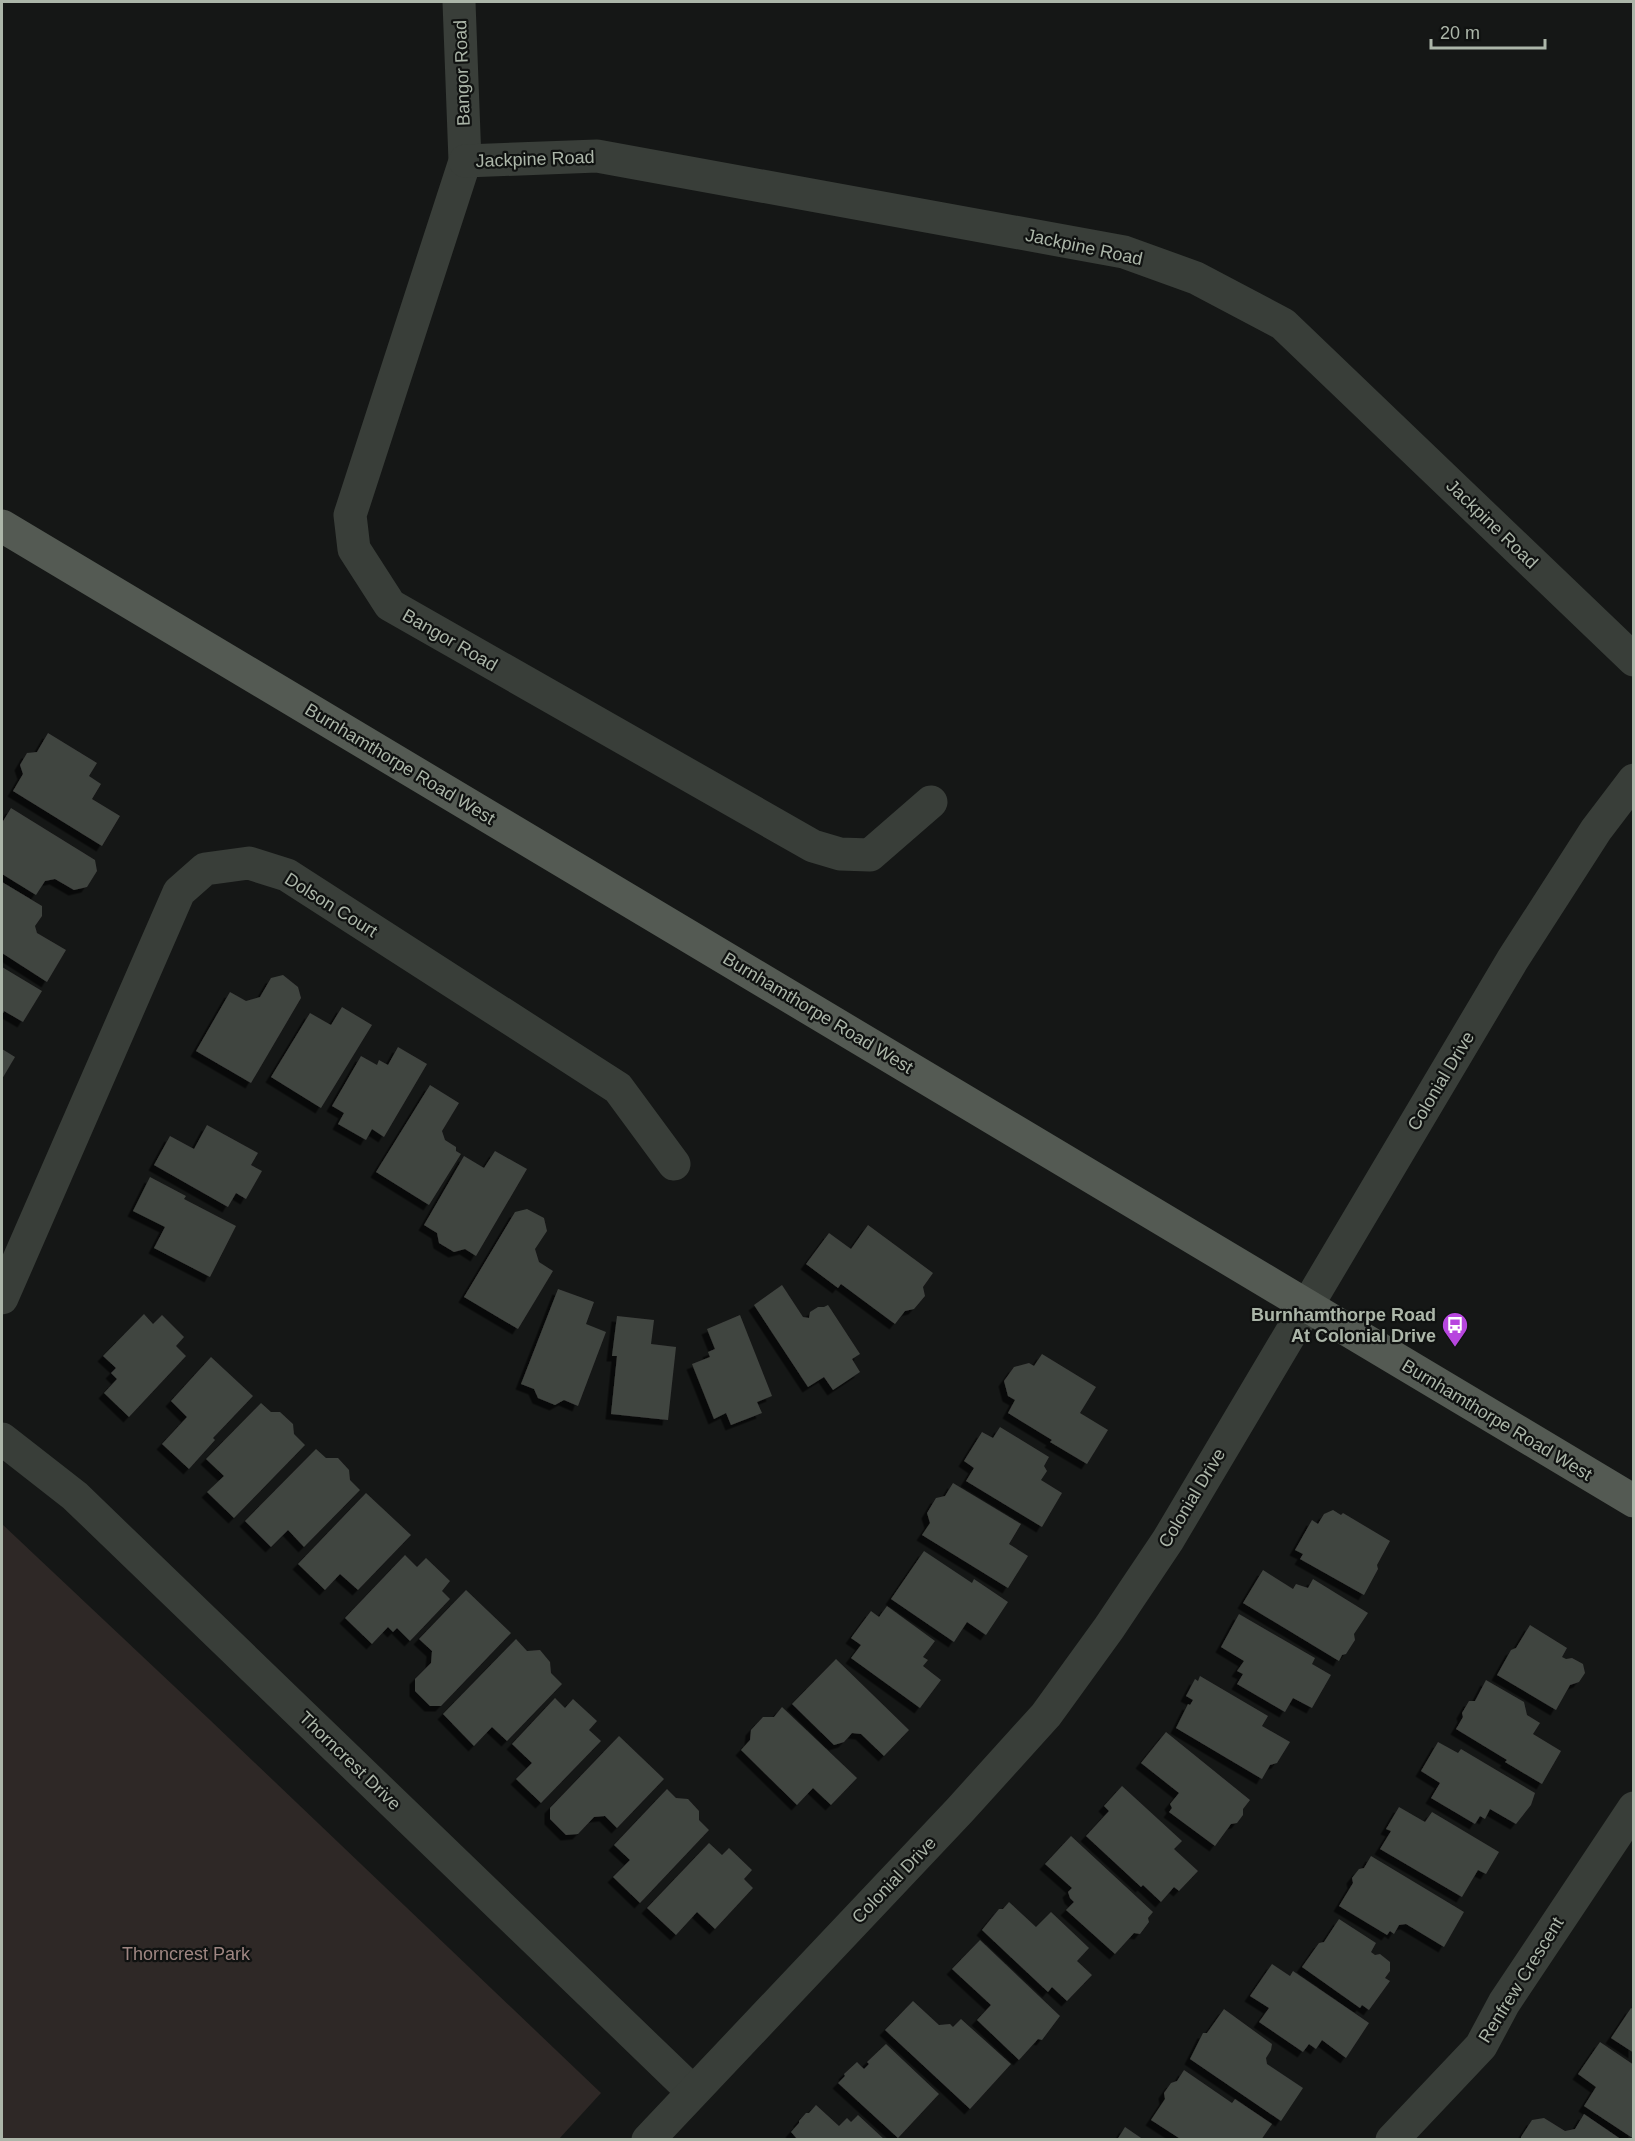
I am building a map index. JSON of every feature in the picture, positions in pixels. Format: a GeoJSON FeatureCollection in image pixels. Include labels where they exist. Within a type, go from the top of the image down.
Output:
{"type":"FeatureCollection","features":[{"type":"Feature","properties":{"kind":"main road","name":"Burnhamthorpe Road West"},"geometry":{"type":"LineString","coordinates":[[2,526],[1634,1501]]}},
{"type":"Feature","properties":{"kind":"street","name":"Bangor Road"},"geometry":{"type":"LineString","coordinates":[[459,2],[465,161],[350,515],[354,549],[390,605],[813,846],[840,854],[870,855],[931,802]]}},
{"type":"Feature","properties":{"kind":"street","name":"Jackpine Road"},"geometry":{"type":"LineString","coordinates":[[465,161],[597,156],[1124,252],[1196,278],[1283,324],[1634,660]]}},
{"type":"Feature","properties":{"kind":"street","name":"Colonial Drive"},"geometry":{"type":"LineString","coordinates":[[648,2139],[960,1810],[1046,1714],[1168,1540],[1513,959],[1596,831],[1634,780]]}},
{"type":"Feature","properties":{"kind":"street","name":"Dolson Court"},"geometry":{"type":"LineString","coordinates":[[2,1298],[179,892],[205,869],[249,864],[286,875],[618,1088],[674,1164]]}},
{"type":"Feature","properties":{"kind":"street","name":"Thorncrest Drive"},"geometry":{"type":"LineString","coordinates":[[2,1440],[75,1496],[692,2091]]}},
{"type":"Feature","properties":{"kind":"street","name":"Renfrew Crescent"},"geometry":{"type":"LineString","coordinates":[[1392,2139],[1481,2046],[1504,2003],[1634,1808]]}},
{"type":"Feature","properties":{"kind":"green space","name":"Thorncrest Park"},"geometry":{"type":"Polygon","coordinates":[[[2,1524],[601,2093],[559,2139],[2,2139],[2,1524]]]}},
{"type":"Feature","properties":{"kind":"building"},"geometry":{"type":"Polygon","coordinates":[[[48,733],[97,763],[89,776],[101,784],[92,799],[120,816],[102,846],[13,791],[23,774],[20,765],[27,753],[37,752],[48,733]]]}},
{"type":"Feature","properties":{"kind":"building"},"geometry":{"type":"Polygon","coordinates":[[[11,808],[95,860],[97,871],[87,887],[74,890],[55,879],[45,881],[36,895],[2,874],[2,823],[11,808]]]}},
{"type":"Feature","properties":{"kind":"building"},"geometry":{"type":"Polygon","coordinates":[[[2,882],[42,906],[42,916],[35,926],[37,933],[66,950],[47,982],[2,953],[2,882]]]}},
{"type":"Feature","properties":{"kind":"building"},"geometry":{"type":"Polygon","coordinates":[[[2,967],[42,991],[23,1022],[4,1011],[2,1016],[2,967]]]}},
{"type":"Feature","properties":{"kind":"building"},"geometry":{"type":"Polygon","coordinates":[[[283,975],[298,987],[301,998],[251,1083],[196,1051],[230,992],[246,1001],[260,997],[271,978],[283,975]]]}},
{"type":"Feature","properties":{"kind":"building"},"geometry":{"type":"Polygon","coordinates":[[[342,1007],[372,1025],[321,1108],[271,1077],[310,1013],[331,1025],[342,1007]]]}},
{"type":"Feature","properties":{"kind":"building"},"geometry":{"type":"Polygon","coordinates":[[[398,1047],[427,1064],[384,1137],[372,1129],[366,1140],[338,1124],[344,1113],[332,1106],[361,1056],[377,1065],[379,1060],[388,1065],[398,1047]]]}},
{"type":"Feature","properties":{"kind":"building"},"geometry":{"type":"Polygon","coordinates":[[[2,1049],[15,1057],[2,1079],[2,1049]]]}},
{"type":"Feature","properties":{"kind":"building"},"geometry":{"type":"Polygon","coordinates":[[[430,1085],[459,1103],[442,1131],[445,1140],[456,1147],[456,1151],[461,1154],[429,1205],[376,1172],[430,1085]]]}},
{"type":"Feature","properties":{"kind":"building"},"geometry":{"type":"Polygon","coordinates":[[[207,1125],[258,1153],[251,1165],[262,1171],[246,1199],[236,1193],[228,1207],[154,1165],[170,1136],[194,1149],[207,1125]]]}},
{"type":"Feature","properties":{"kind":"building"},"geometry":{"type":"Polygon","coordinates":[[[495,1151],[527,1169],[476,1256],[465,1249],[454,1252],[439,1243],[437,1233],[424,1225],[464,1156],[484,1168],[495,1151]]]}},
{"type":"Feature","properties":{"kind":"building"},"geometry":{"type":"Polygon","coordinates":[[[150,1177],[186,1196],[184,1199],[236,1226],[210,1277],[154,1248],[165,1227],[133,1211],[150,1177]]]}},
{"type":"Feature","properties":{"kind":"building"},"geometry":{"type":"Polygon","coordinates":[[[527,1209],[544,1218],[547,1231],[535,1249],[539,1262],[553,1271],[518,1329],[464,1297],[515,1212],[527,1209]]]}},
{"type":"Feature","properties":{"kind":"building"},"geometry":{"type":"Polygon","coordinates":[[[868,1225],[933,1273],[923,1287],[925,1296],[914,1309],[905,1311],[895,1324],[841,1284],[838,1288],[806,1264],[829,1233],[851,1249],[868,1225]]]}},
{"type":"Feature","properties":{"kind":"building"},"geometry":{"type":"Polygon","coordinates":[[[782,1285],[803,1317],[809,1318],[810,1312],[828,1305],[860,1354],[852,1359],[860,1372],[833,1390],[824,1377],[808,1387],[754,1305],[782,1285]]]}},
{"type":"Feature","properties":{"kind":"building"},"geometry":{"type":"Polygon","coordinates":[[[558,1289],[594,1302],[586,1324],[606,1332],[578,1406],[564,1400],[555,1405],[538,1398],[534,1389],[521,1384],[558,1289]]]}},
{"type":"Feature","properties":{"kind":"building"},"geometry":{"type":"Polygon","coordinates":[[[144,1314],[153,1324],[162,1315],[184,1337],[176,1346],[186,1356],[129,1417],[104,1393],[117,1379],[111,1373],[116,1368],[103,1356],[144,1314]]]}},
{"type":"Feature","properties":{"kind":"building"},"geometry":{"type":"Polygon","coordinates":[[[740,1315],[772,1396],[757,1402],[762,1413],[731,1425],[726,1413],[714,1419],[692,1364],[710,1357],[708,1352],[715,1349],[707,1329],[740,1315]]]}},
{"type":"Feature","properties":{"kind":"building"},"geometry":{"type":"Polygon","coordinates":[[[617,1316],[654,1320],[651,1344],[676,1347],[668,1420],[611,1414],[617,1356],[612,1356],[617,1316]]]}},
{"type":"Feature","properties":{"kind":"building"},"geometry":{"type":"Polygon","coordinates":[[[1042,1354],[1096,1387],[1080,1413],[1108,1430],[1087,1464],[1008,1413],[1015,1400],[1008,1396],[1004,1381],[1014,1367],[1029,1363],[1034,1366],[1042,1354]]]}},
{"type":"Feature","properties":{"kind":"building"},"geometry":{"type":"Polygon","coordinates":[[[211,1357],[253,1396],[213,1438],[215,1440],[189,1469],[162,1444],[187,1417],[171,1401],[211,1357]]]}},
{"type":"Feature","properties":{"kind":"building"},"geometry":{"type":"Polygon","coordinates":[[[261,1403],[271,1412],[280,1412],[293,1424],[294,1434],[305,1445],[234,1518],[207,1492],[224,1476],[206,1459],[261,1403]]]}},
{"type":"Feature","properties":{"kind":"building"},"geometry":{"type":"Polygon","coordinates":[[[1000,1427],[1049,1457],[1044,1466],[1047,1471],[1041,1480],[1062,1493],[1042,1527],[966,1481],[974,1468],[964,1461],[982,1432],[993,1438],[1000,1427]]]}},
{"type":"Feature","properties":{"kind":"building"},"geometry":{"type":"Polygon","coordinates":[[[316,1449],[326,1458],[338,1458],[349,1470],[350,1480],[360,1490],[304,1547],[288,1530],[271,1547],[245,1521],[316,1449]]]}},
{"type":"Feature","properties":{"kind":"building"},"geometry":{"type":"Polygon","coordinates":[[[953,1483],[1021,1524],[1009,1544],[1028,1556],[1008,1588],[922,1535],[930,1523],[927,1513],[936,1498],[945,1496],[953,1483]]]}},
{"type":"Feature","properties":{"kind":"building"},"geometry":{"type":"Polygon","coordinates":[[[366,1493],[411,1535],[358,1590],[340,1574],[325,1590],[298,1564],[366,1493]]]}},
{"type":"Feature","properties":{"kind":"building"},"geometry":{"type":"Polygon","coordinates":[[[1333,1510],[1341,1515],[1343,1513],[1390,1541],[1364,1595],[1300,1559],[1303,1554],[1295,1550],[1312,1520],[1318,1524],[1324,1514],[1333,1510]]]}},
{"type":"Feature","properties":{"kind":"building"},"geometry":{"type":"Polygon","coordinates":[[[924,1551],[972,1583],[974,1579],[1008,1602],[986,1635],[967,1622],[954,1642],[891,1599],[924,1551]]]}},
{"type":"Feature","properties":{"kind":"building"},"geometry":{"type":"Polygon","coordinates":[[[405,1555],[417,1567],[426,1558],[450,1581],[442,1591],[450,1599],[410,1641],[397,1628],[393,1632],[388,1627],[372,1644],[345,1618],[405,1555]]]}},
{"type":"Feature","properties":{"kind":"building"},"geometry":{"type":"Polygon","coordinates":[[[1263,1570],[1293,1589],[1296,1584],[1308,1588],[1313,1579],[1368,1613],[1354,1634],[1355,1640],[1339,1661],[1243,1603],[1263,1570]]]}},
{"type":"Feature","properties":{"kind":"building"},"geometry":{"type":"Polygon","coordinates":[[[466,1590],[511,1633],[441,1706],[430,1706],[415,1691],[415,1679],[431,1663],[432,1651],[419,1639],[466,1590]]]}},
{"type":"Feature","properties":{"kind":"building"},"geometry":{"type":"Polygon","coordinates":[[[887,1606],[935,1641],[923,1657],[928,1660],[923,1666],[941,1680],[920,1708],[851,1658],[861,1645],[851,1638],[871,1611],[879,1617],[887,1606]]]}},
{"type":"Feature","properties":{"kind":"building"},"geometry":{"type":"Polygon","coordinates":[[[1239,1614],[1315,1658],[1312,1664],[1331,1675],[1312,1708],[1293,1698],[1285,1712],[1237,1684],[1243,1674],[1237,1671],[1244,1661],[1221,1647],[1239,1614]]]}},
{"type":"Feature","properties":{"kind":"building"},"geometry":{"type":"Polygon","coordinates":[[[1530,1625],[1567,1648],[1562,1657],[1572,1658],[1583,1664],[1585,1673],[1579,1682],[1570,1685],[1556,1710],[1497,1675],[1511,1650],[1516,1648],[1530,1625]]]}},
{"type":"Feature","properties":{"kind":"building"},"geometry":{"type":"Polygon","coordinates":[[[516,1639],[527,1651],[540,1650],[550,1662],[551,1673],[562,1684],[507,1741],[492,1727],[474,1746],[443,1714],[516,1639]]]}},
{"type":"Feature","properties":{"kind":"building"},"geometry":{"type":"Polygon","coordinates":[[[836,1659],[909,1730],[884,1756],[861,1734],[852,1733],[844,1742],[834,1745],[792,1704],[836,1659]]]}},
{"type":"Feature","properties":{"kind":"building"},"geometry":{"type":"Polygon","coordinates":[[[1200,1676],[1268,1716],[1262,1726],[1290,1742],[1277,1763],[1270,1765],[1262,1779],[1176,1728],[1188,1704],[1190,1705],[1193,1700],[1186,1696],[1195,1679],[1198,1681],[1200,1676]]]}},
{"type":"Feature","properties":{"kind":"building"},"geometry":{"type":"Polygon","coordinates":[[[1486,1680],[1524,1702],[1527,1715],[1540,1723],[1533,1734],[1561,1751],[1542,1784],[1456,1729],[1469,1701],[1475,1701],[1486,1680]]]}},
{"type":"Feature","properties":{"kind":"building"},"geometry":{"type":"Polygon","coordinates":[[[555,1698],[565,1708],[573,1699],[597,1721],[589,1730],[601,1741],[541,1803],[516,1779],[532,1763],[512,1744],[555,1698]]]}},
{"type":"Feature","properties":{"kind":"building"},"geometry":{"type":"Polygon","coordinates":[[[782,1707],[857,1778],[831,1805],[813,1788],[797,1805],[741,1750],[750,1740],[751,1730],[763,1717],[774,1717],[782,1707]]]}},
{"type":"Feature","properties":{"kind":"building"},"geometry":{"type":"Polygon","coordinates":[[[1166,1732],[1250,1800],[1237,1823],[1231,1824],[1215,1846],[1169,1812],[1172,1808],[1170,1804],[1179,1793],[1141,1763],[1166,1732]]]}},
{"type":"Feature","properties":{"kind":"building"},"geometry":{"type":"Polygon","coordinates":[[[619,1736],[664,1779],[617,1828],[605,1816],[594,1817],[578,1834],[566,1835],[550,1819],[550,1808],[619,1736]]]}},
{"type":"Feature","properties":{"kind":"building"},"geometry":{"type":"Polygon","coordinates":[[[1438,1742],[1458,1753],[1461,1749],[1535,1793],[1531,1805],[1516,1824],[1490,1809],[1485,1819],[1480,1816],[1475,1824],[1431,1798],[1440,1783],[1421,1771],[1438,1742]]]}},
{"type":"Feature","properties":{"kind":"building"},"geometry":{"type":"Polygon","coordinates":[[[1122,1786],[1182,1841],[1174,1849],[1198,1871],[1179,1891],[1174,1887],[1161,1902],[1143,1885],[1141,1887],[1086,1836],[1109,1811],[1104,1806],[1122,1786]]]}},
{"type":"Feature","properties":{"kind":"building"},"geometry":{"type":"Polygon","coordinates":[[[667,1789],[676,1798],[688,1799],[699,1811],[699,1820],[709,1830],[640,1903],[613,1877],[630,1860],[614,1845],[667,1789]]]}},
{"type":"Feature","properties":{"kind":"building"},"geometry":{"type":"Polygon","coordinates":[[[1399,1807],[1425,1822],[1432,1812],[1499,1852],[1486,1874],[1478,1870],[1462,1897],[1380,1849],[1391,1831],[1386,1829],[1399,1807]]]}},
{"type":"Feature","properties":{"kind":"building"},"geometry":{"type":"Polygon","coordinates":[[[1071,1836],[1153,1912],[1140,1934],[1134,1933],[1115,1954],[1066,1910],[1074,1902],[1068,1892],[1072,1888],[1045,1864],[1071,1836]]]}},
{"type":"Feature","properties":{"kind":"building"},"geometry":{"type":"Polygon","coordinates":[[[709,1843],[722,1855],[729,1848],[752,1870],[744,1879],[753,1888],[715,1929],[697,1912],[676,1935],[647,1908],[709,1843]]]}},
{"type":"Feature","properties":{"kind":"building"},"geometry":{"type":"Polygon","coordinates":[[[1371,1856],[1464,1912],[1444,1947],[1406,1924],[1399,1925],[1394,1934],[1390,1931],[1387,1935],[1339,1906],[1353,1883],[1352,1878],[1359,1869],[1364,1868],[1371,1856]]]}},
{"type":"Feature","properties":{"kind":"building"},"geometry":{"type":"Polygon","coordinates":[[[1009,1902],[1036,1927],[1051,1912],[1089,1948],[1077,1961],[1092,1975],[1067,2001],[1052,1987],[1048,1992],[982,1930],[999,1909],[1003,1909],[1009,1902]]]}},
{"type":"Feature","properties":{"kind":"building"},"geometry":{"type":"Polygon","coordinates":[[[1339,1919],[1376,1943],[1371,1952],[1375,1955],[1380,1954],[1390,1962],[1390,1971],[1385,1978],[1390,1981],[1369,2010],[1362,2005],[1360,2008],[1302,1967],[1319,1943],[1324,1942],[1339,1919]]]}},
{"type":"Feature","properties":{"kind":"building"},"geometry":{"type":"Polygon","coordinates":[[[980,1940],[1060,2016],[1042,2040],[1038,2039],[1019,2060],[977,2020],[991,2005],[952,1969],[980,1940]]]}},
{"type":"Feature","properties":{"kind":"building"},"geometry":{"type":"Polygon","coordinates":[[[1272,1964],[1290,1976],[1293,1971],[1369,2023],[1346,2058],[1322,2040],[1316,2049],[1309,2044],[1303,2052],[1259,2022],[1269,2008],[1250,1996],[1272,1964]]]}},
{"type":"Feature","properties":{"kind":"building"},"geometry":{"type":"Polygon","coordinates":[[[913,2001],[939,2025],[950,2024],[953,2027],[961,2019],[1011,2064],[970,2109],[885,2030],[913,2001]]]}},
{"type":"Feature","properties":{"kind":"building"},"geometry":{"type":"Polygon","coordinates":[[[1631,2008],[1634,2010],[1634,2053],[1611,2038],[1631,2008]]]}},
{"type":"Feature","properties":{"kind":"building"},"geometry":{"type":"Polygon","coordinates":[[[1224,2009],[1272,2044],[1266,2058],[1267,2064],[1303,2088],[1281,2121],[1190,2059],[1203,2033],[1207,2033],[1224,2009]]]}},
{"type":"Feature","properties":{"kind":"building"},"geometry":{"type":"Polygon","coordinates":[[[1600,2042],[1634,2065],[1634,2139],[1584,2106],[1596,2087],[1578,2074],[1600,2042]]]}},
{"type":"Feature","properties":{"kind":"building"},"geometry":{"type":"Polygon","coordinates":[[[886,2044],[939,2094],[898,2138],[838,2083],[857,2062],[864,2069],[869,2064],[867,2062],[886,2044]]]}},
{"type":"Feature","properties":{"kind":"building"},"geometry":{"type":"Polygon","coordinates":[[[1184,2070],[1232,2103],[1235,2099],[1272,2124],[1261,2140],[1182,2140],[1151,2120],[1165,2099],[1164,2093],[1171,2083],[1177,2081],[1184,2070]]]}},
{"type":"Feature","properties":{"kind":"building"},"geometry":{"type":"Polygon","coordinates":[[[816,2105],[839,2126],[847,2118],[851,2122],[858,2115],[885,2140],[798,2140],[791,2132],[806,2113],[809,2113],[816,2105]]]}},
{"type":"Feature","properties":{"kind":"building"},"geometry":{"type":"Polygon","coordinates":[[[1584,2114],[1622,2140],[1521,2140],[1532,2120],[1544,2118],[1565,2131],[1575,2129],[1584,2114]]]}},
{"type":"Feature","properties":{"kind":"building"},"geometry":{"type":"Polygon","coordinates":[[[1125,2127],[1144,2140],[1117,2140],[1125,2127]]]}},
{"type":"Feature","properties":{"kind":"place","name":"Burnhamthorpe Road At Colonial Drive"},"geometry":{"type":"Point","coordinates":[1455,1348]}}]}
